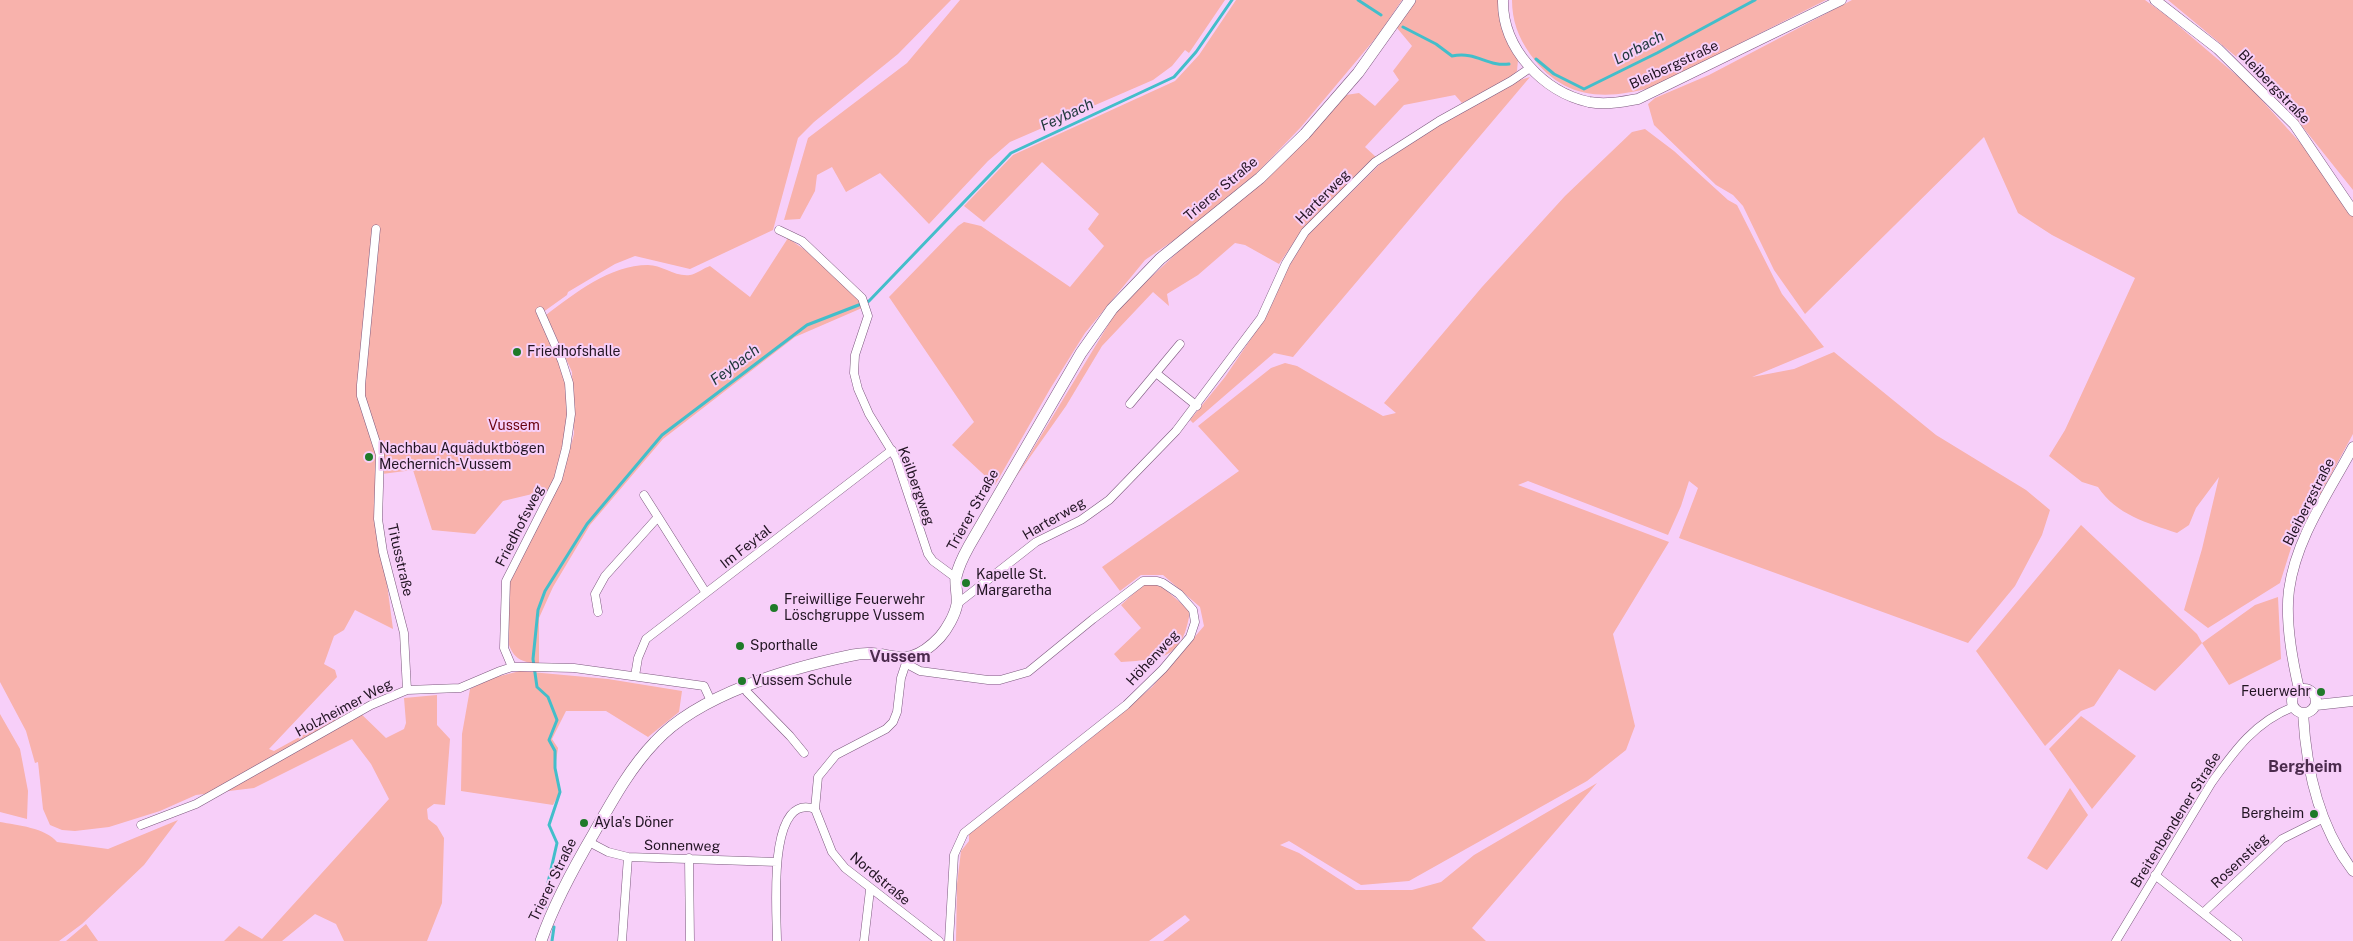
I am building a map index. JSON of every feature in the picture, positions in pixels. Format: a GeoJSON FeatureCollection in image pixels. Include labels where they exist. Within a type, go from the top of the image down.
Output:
{"type":"FeatureCollection","features":[{"type":"Feature","properties":{"kind":"main road","name":"Trierer Straße"},"geometry":{"type":"LineString","coordinates":[[541,941],[550,915],[626,778],[655,741],[680,720],[711,701],[745,686],[853,655],[874,653],[907,661],[922,652],[940,636],[948,626],[957,604],[956,578],[969,546],[1081,352],[1112,309],[1160,259],[1260,178],[1305,134],[1358,73],[1410,0]]}},
{"type":"Feature","properties":{"kind":"street","name":"Bleibergstraße"},"geometry":{"type":"LineString","coordinates":[[1503,0],[1507,27],[1522,57],[1530,68],[1551,86],[1570,96],[1590,102],[1614,103],[1638,100],[1841,0]]}},
{"type":"Feature","properties":{"kind":"street","name":"Bleibergstraße"},"geometry":{"type":"LineString","coordinates":[[2155,0],[2218,49],[2294,124],[2353,212]]}},
{"type":"Feature","properties":{"kind":"street","name":"Harterweg"},"geometry":{"type":"LineString","coordinates":[[957,604],[1036,542],[1081,520],[1109,500],[1176,431],[1197,406],[1266,310],[1286,263],[1305,232],[1376,162],[1439,121],[1511,81],[1530,68]]}},
{"type":"Feature","properties":{"kind":"street","name":"Titusstraße"},"geometry":{"type":"LineString","coordinates":[[376,229],[361,385],[362,396],[380,455],[378,519],[383,552],[404,633],[407,690]]}},
{"type":"Feature","properties":{"kind":"street","name":"Keilbergweg"},"geometry":{"type":"LineString","coordinates":[[779,230],[802,241],[862,298],[868,316],[855,355],[854,374],[858,389],[869,414],[892,450],[928,554],[933,561],[956,578]]}},
{"type":"Feature","properties":{"kind":"street","name":"Friedhofsweg"},"geometry":{"type":"LineString","coordinates":[[512,667],[504,648],[506,581],[558,479],[566,448],[571,414],[569,382],[540,311]]}},
{"type":"Feature","properties":{"kind":"street"},"geometry":{"type":"LineString","coordinates":[[1130,404],[1180,344]]}},
{"type":"Feature","properties":{"kind":"street"},"geometry":{"type":"LineString","coordinates":[[1156,373],[1197,406]]}},
{"type":"Feature","properties":{"kind":"street","name":"Bleibergstraße"},"geometry":{"type":"LineString","coordinates":[[2299,689],[2290,624],[2289,591],[2297,557],[2307,532],[2353,447]]}},
{"type":"Feature","properties":{"kind":"street","name":"Im Feytal"},"geometry":{"type":"LineString","coordinates":[[635,676],[638,658],[646,639],[892,450]]}},
{"type":"Feature","properties":{"kind":"street"},"geometry":{"type":"LineString","coordinates":[[644,495],[706,593]]}},
{"type":"Feature","properties":{"kind":"street"},"geometry":{"type":"LineString","coordinates":[[598,612],[595,594],[605,576],[658,517]]}},
{"type":"Feature","properties":{"kind":"street","name":"Höhenweg"},"geometry":{"type":"LineString","coordinates":[[907,661],[920,671],[988,680],[1000,680],[1028,672],[1093,618],[1142,581],[1157,581],[1179,594],[1193,610],[1195,622],[1190,637],[1177,654],[1126,705],[964,833],[954,855],[949,941]]}},
{"type":"Feature","properties":{"kind":"street","name":"Nordstraße"},"geometry":{"type":"LineString","coordinates":[[907,661],[902,678],[899,703],[892,722],[886,729],[836,755],[818,777],[815,809],[832,852],[845,868],[870,890],[938,941]]}},
{"type":"Feature","properties":{"kind":"street","name":"Holzheimer Weg"},"geometry":{"type":"LineString","coordinates":[[141,824],[196,804],[371,705],[407,690],[460,688],[512,667],[542,667],[635,676],[704,686],[711,701]]}},
{"type":"Feature","properties":{"kind":"street"},"geometry":{"type":"LineString","coordinates":[[745,686],[747,692],[804,753]]}},
{"type":"Feature","properties":{"kind":"street"},"geometry":{"type":"LineString","coordinates":[[2316,705],[2316,697],[2311,691],[2299,689],[2292,697],[2293,707],[2303,713],[2310,711],[2316,705],[2353,701]]}},
{"type":"Feature","properties":{"kind":"street","name":"Breitenbendener Straße"},"geometry":{"type":"LineString","coordinates":[[2116,941],[2212,782],[2240,745],[2268,719],[2293,707]]}},
{"type":"Feature","properties":{"kind":"street"},"geometry":{"type":"LineString","coordinates":[[2303,713],[2312,778],[2324,818],[2339,853],[2353,872]]}},
{"type":"Feature","properties":{"kind":"street"},"geometry":{"type":"LineString","coordinates":[[777,941],[777,862],[782,833],[789,815],[804,806],[815,809]]}},
{"type":"Feature","properties":{"kind":"street","name":"Rosenstieg"},"geometry":{"type":"LineString","coordinates":[[2203,913],[2282,839],[2324,818]]}},
{"type":"Feature","properties":{"kind":"street","name":"Sonnenweg"},"geometry":{"type":"LineString","coordinates":[[589,842],[608,852],[628,857],[777,862]]}},
{"type":"Feature","properties":{"kind":"street"},"geometry":{"type":"LineString","coordinates":[[622,941],[628,857]]}},
{"type":"Feature","properties":{"kind":"street"},"geometry":{"type":"LineString","coordinates":[[689,858],[690,941]]}},
{"type":"Feature","properties":{"kind":"street"},"geometry":{"type":"LineString","coordinates":[[2155,875],[2238,941]]}},
{"type":"Feature","properties":{"kind":"street"},"geometry":{"type":"LineString","coordinates":[[864,941],[870,890]]}},
{"type":"Feature","properties":{"kind":"green space"},"geometry":{"type":"Polygon","coordinates":[[[0,0],[951,0],[898,54],[814,122],[798,138],[773,230],[690,269],[635,256],[615,264],[568,292],[567,295],[539,315],[566,377],[569,410],[563,452],[549,490],[503,501],[475,534],[432,530],[413,470],[382,474],[381,539],[393,629],[355,610],[344,630],[334,636],[324,664],[335,670],[337,677],[269,749],[274,751],[354,707],[386,738],[404,729],[406,723],[404,698],[437,695],[437,725],[450,739],[445,805],[434,804],[427,809],[428,819],[437,826],[444,838],[442,903],[427,941],[344,941],[336,924],[315,914],[282,941],[224,941],[239,926],[262,939],[389,799],[371,764],[352,739],[254,788],[196,795],[160,811],[109,827],[75,831],[62,830],[50,825],[43,809],[38,762],[35,763],[26,731],[0,682],[0,0]]]}},
{"type":"Feature","properties":{"kind":"green space"},"geometry":{"type":"Polygon","coordinates":[[[960,0],[1225,0],[1189,53],[1185,50],[1172,66],[1153,80],[1010,142],[988,161],[929,224],[880,173],[846,192],[832,167],[817,175],[815,191],[800,219],[784,220],[808,138],[907,63],[960,0]]]}},
{"type":"Feature","properties":{"kind":"green space"},"geometry":{"type":"Polygon","coordinates":[[[1236,0],[1402,0],[1379,34],[1301,127],[1256,174],[1183,234],[1145,260],[1085,333],[1050,389],[995,485],[952,445],[974,422],[889,297],[964,222],[981,226],[1070,287],[1104,246],[1088,229],[1099,214],[1042,162],[984,222],[964,206],[1013,155],[1175,81],[1199,55],[1236,0]]]}},
{"type":"Feature","properties":{"kind":"green space"},"geometry":{"type":"Polygon","coordinates":[[[1416,0],[1500,0],[1511,50],[1518,60],[1517,71],[1509,79],[1462,103],[1455,95],[1404,105],[1365,147],[1376,157],[1301,232],[1279,264],[1245,245],[1235,243],[1198,275],[1167,294],[1169,306],[1153,292],[1102,346],[1066,406],[1016,477],[1119,307],[1346,95],[1359,93],[1375,106],[1399,80],[1393,71],[1412,46],[1397,28],[1416,0]]]}},
{"type":"Feature","properties":{"kind":"green space"},"geometry":{"type":"Polygon","coordinates":[[[1512,0],[1826,0],[1653,87],[1601,95],[1585,93],[1570,88],[1542,69],[1530,54],[1519,35],[1513,14],[1512,0]]]}},
{"type":"Feature","properties":{"kind":"green space"},"geometry":{"type":"Polygon","coordinates":[[[1852,0],[2145,0],[2167,16],[2248,85],[2305,148],[2353,212],[2353,434],[2291,548],[2280,583],[2208,628],[2184,610],[2202,549],[2219,477],[2196,508],[2189,525],[2177,533],[2133,517],[2123,511],[2105,497],[2098,487],[2082,482],[2049,456],[2065,430],[2135,278],[2052,235],[2018,213],[1984,137],[1805,314],[1774,270],[1743,206],[1733,195],[1716,185],[1654,125],[1648,104],[1655,98],[1709,75],[1852,0]]]}},
{"type":"Feature","properties":{"kind":"green space"},"geometry":{"type":"Polygon","coordinates":[[[2168,0],[2353,0],[2353,190],[2282,101],[2257,74],[2168,0]]]}},
{"type":"Feature","properties":{"kind":"green space"},"geometry":{"type":"Polygon","coordinates":[[[1530,77],[1293,357],[1274,353],[1193,423],[1190,420],[1225,377],[1263,321],[1274,300],[1282,278],[1307,236],[1380,164],[1446,120],[1520,80],[1530,77]]]}},
{"type":"Feature","properties":{"kind":"green space"},"geometry":{"type":"Polygon","coordinates":[[[1645,129],[1674,151],[1728,200],[1737,205],[1782,294],[1824,347],[1752,377],[1794,369],[1834,352],[1936,435],[2026,490],[2050,510],[2042,535],[2015,586],[1968,643],[1679,538],[1698,488],[1689,481],[1681,506],[1668,535],[1528,481],[1518,485],[1669,542],[1613,634],[1635,726],[1626,750],[1587,781],[1409,881],[1361,885],[1289,841],[1280,845],[1299,853],[1356,890],[1412,890],[1441,882],[1474,855],[1597,783],[1472,928],[1486,941],[1163,941],[1190,920],[1185,915],[1149,941],[956,941],[957,884],[961,851],[969,841],[969,834],[1079,748],[1152,687],[1204,626],[1200,607],[1163,575],[1141,575],[1120,591],[1102,567],[1239,471],[1198,426],[1271,368],[1285,363],[1297,366],[1383,416],[1396,413],[1384,403],[1482,287],[1565,196],[1632,132],[1645,129]]]}},
{"type":"Feature","properties":{"kind":"green space"},"geometry":{"type":"Polygon","coordinates":[[[788,238],[841,278],[857,298],[862,308],[795,337],[663,439],[590,525],[553,587],[539,618],[539,664],[517,658],[509,645],[509,581],[561,481],[574,434],[572,372],[546,315],[594,282],[607,275],[634,266],[648,265],[684,275],[692,274],[710,266],[750,297],[788,238]]]}},
{"type":"Feature","properties":{"kind":"green space"},"geometry":{"type":"Polygon","coordinates":[[[2081,525],[2197,634],[2202,643],[2155,691],[2119,669],[2094,706],[2081,711],[2045,746],[1976,651],[2081,525]]]}},
{"type":"Feature","properties":{"kind":"green space"},"geometry":{"type":"Polygon","coordinates":[[[1144,584],[1159,584],[1190,611],[1187,627],[1177,647],[1169,653],[1160,657],[1121,662],[1114,654],[1141,628],[1121,605],[1144,584]]]}},
{"type":"Feature","properties":{"kind":"green space"},"geometry":{"type":"Polygon","coordinates":[[[2278,597],[2281,659],[2229,685],[2202,643],[2255,605],[2278,597]]]}},
{"type":"Feature","properties":{"kind":"green space"},"geometry":{"type":"Polygon","coordinates":[[[520,671],[608,679],[682,691],[679,712],[648,737],[606,711],[566,711],[552,739],[558,748],[555,768],[560,792],[553,805],[461,791],[462,734],[470,689],[492,678],[520,671]]]}},
{"type":"Feature","properties":{"kind":"green space"},"geometry":{"type":"Polygon","coordinates":[[[0,714],[20,749],[28,791],[27,819],[0,812],[0,714]]]}},
{"type":"Feature","properties":{"kind":"green space"},"geometry":{"type":"Polygon","coordinates":[[[2081,716],[2136,756],[2092,809],[2049,749],[2081,716]]]}},
{"type":"Feature","properties":{"kind":"green space"},"geometry":{"type":"Polygon","coordinates":[[[2070,788],[2088,815],[2047,870],[2027,858],[2070,788]]]}},
{"type":"Feature","properties":{"kind":"green space"},"geometry":{"type":"Polygon","coordinates":[[[178,820],[144,865],[82,924],[59,941],[0,941],[0,822],[39,830],[57,842],[108,849],[178,820]]]}},
{"type":"Feature","properties":{"kind":"green space"},"geometry":{"type":"Polygon","coordinates":[[[86,924],[98,941],[66,941],[86,924]]]}},
{"type":"Feature","properties":{"kind":"waterway","name":"Feybach"},"geometry":{"type":"LineString","coordinates":[[545,907],[544,900],[557,843],[549,825],[560,792],[555,768],[555,751],[549,740],[557,720],[548,697],[537,687],[533,659],[538,610],[545,591],[587,524],[662,435],[807,325],[869,301],[1011,153],[1174,77],[1196,52],[1232,0]]}},
{"type":"Feature","properties":{"kind":"waterway","name":"Lorbach"},"geometry":{"type":"LineString","coordinates":[[1358,0],[1381,15]]}},
{"type":"Feature","properties":{"kind":"waterway","name":"Lorbach"},"geometry":{"type":"LineString","coordinates":[[1536,59],[1554,74],[1584,89],[1657,53],[1755,0]]}},
{"type":"Feature","properties":{"kind":"waterway","name":"Lorbach"},"geometry":{"type":"LineString","coordinates":[[1403,27],[1436,44],[1452,56],[1461,55],[1494,63],[1509,64]]}},
{"type":"Feature","properties":{"kind":"waterway","name":"Feybach"},"geometry":{"type":"LineString","coordinates":[[552,941],[554,927]]}},
{"type":"Feature","properties":{"kind":"place","name":"Friedhofshalle"},"geometry":{"type":"Point","coordinates":[517,352]}},
{"type":"Feature","properties":{"kind":"place","name":"Nachbau Aquäduktbögen Mechernich-Vussem"},"geometry":{"type":"Point","coordinates":[369,457]}},
{"type":"Feature","properties":{"kind":"place","name":"Kapelle St. Margaretha"},"geometry":{"type":"Point","coordinates":[966,583]}},
{"type":"Feature","properties":{"kind":"place","name":"Freiwillige Feuerwehr Löschgruppe Vussem"},"geometry":{"type":"Point","coordinates":[774,608]}},
{"type":"Feature","properties":{"kind":"place","name":"Sporthalle"},"geometry":{"type":"Point","coordinates":[740,646]}},
{"type":"Feature","properties":{"kind":"place","name":"Vussem Schule"},"geometry":{"type":"Point","coordinates":[742,681]}},
{"type":"Feature","properties":{"kind":"place","name":"Feuerwehr"},"geometry":{"type":"Point","coordinates":[2321,692]}},
{"type":"Feature","properties":{"kind":"place","name":"Bergheim"},"geometry":{"type":"Point","coordinates":[2314,814]}},
{"type":"Feature","properties":{"kind":"place","name":"Ayla's Döner"},"geometry":{"type":"Point","coordinates":[584,823]}},
{"type":"Feature","properties":{"kind":"district","name":"Vussem"},"geometry":{"type":"Point","coordinates":[900,657]}},
{"type":"Feature","properties":{"kind":"district","name":"Bergheim"},"geometry":{"type":"Point","coordinates":[2305,767]}}]}
